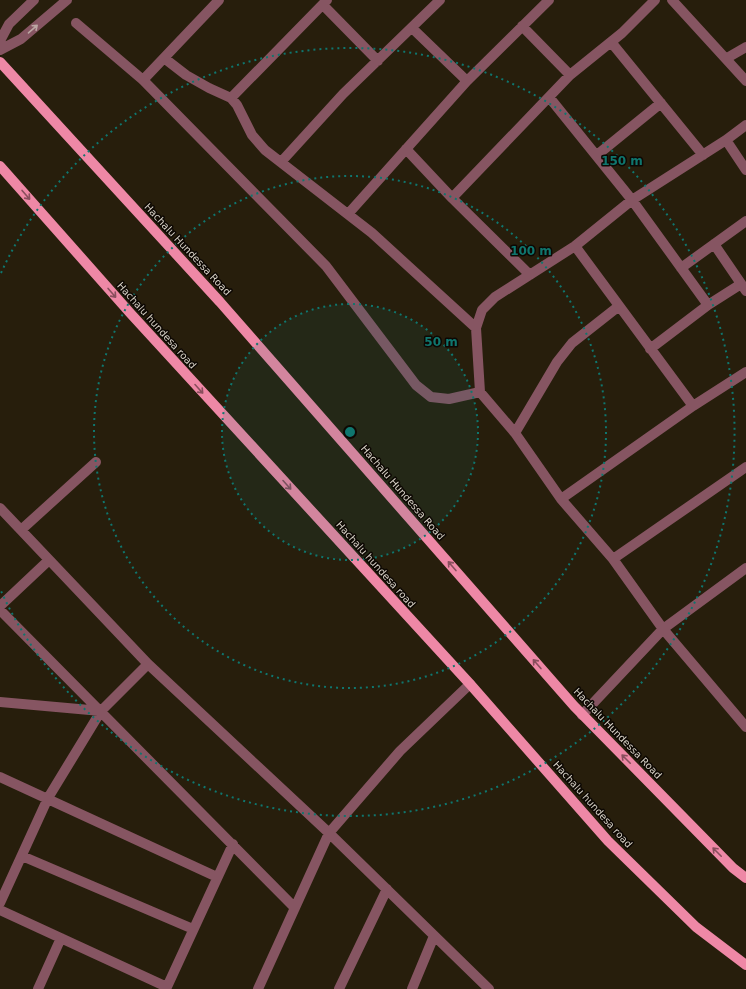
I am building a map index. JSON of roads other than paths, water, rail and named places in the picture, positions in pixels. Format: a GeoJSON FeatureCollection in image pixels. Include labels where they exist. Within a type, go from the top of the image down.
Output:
{"type":"FeatureCollection","features":[{"type":"Feature","properties":{"kind":"main road","name":"Hachalu Hundessa Road"},"geometry":{"type":"LineString","coordinates":[[0,62],[220,302],[582,715],[733,868],[746,878]]}},
{"type":"Feature","properties":{"kind":"main road","name":"Hachalu hundesa road"},"geometry":{"type":"LineString","coordinates":[[0,166],[131,314],[470,684],[608,841],[696,927],[746,965]]}},
{"type":"Feature","properties":{"kind":"street"},"geometry":{"type":"LineString","coordinates":[[0,50],[21,39],[67,0]]}},
{"type":"Feature","properties":{"kind":"street"},"geometry":{"type":"LineString","coordinates":[[143,80],[219,0]]}},
{"type":"Feature","properties":{"kind":"street"},"geometry":{"type":"LineString","coordinates":[[281,162],[343,94],[440,0]]}},
{"type":"Feature","properties":{"kind":"street"},"geometry":{"type":"LineString","coordinates":[[348,214],[467,81],[549,0]]}},
{"type":"Feature","properties":{"kind":"street"},"geometry":{"type":"LineString","coordinates":[[452,198],[570,75],[622,33],[655,0]]}},
{"type":"Feature","properties":{"kind":"street"},"geometry":{"type":"LineString","coordinates":[[672,0],[727,58],[746,81]]}},
{"type":"Feature","properties":{"kind":"street"},"geometry":{"type":"LineString","coordinates":[[0,41],[9,24],[29,2]]}},
{"type":"Feature","properties":{"kind":"street"},"geometry":{"type":"LineString","coordinates":[[232,98],[325,2],[378,61]]}},
{"type":"Feature","properties":{"kind":"street"},"geometry":{"type":"LineString","coordinates":[[76,22],[143,80],[326,266],[416,385],[431,397],[449,399],[480,392]]}},
{"type":"Feature","properties":{"kind":"street"},"geometry":{"type":"LineString","coordinates":[[522,26],[570,75]]}},
{"type":"Feature","properties":{"kind":"street"},"geometry":{"type":"LineString","coordinates":[[412,28],[467,81]]}},
{"type":"Feature","properties":{"kind":"street"},"geometry":{"type":"LineString","coordinates":[[611,42],[703,155]]}},
{"type":"Feature","properties":{"kind":"street"},"geometry":{"type":"LineString","coordinates":[[727,58],[746,47]]}},
{"type":"Feature","properties":{"kind":"street"},"geometry":{"type":"LineString","coordinates":[[164,58],[186,75],[208,88],[232,98],[252,134],[264,150],[372,233],[476,328]]}},
{"type":"Feature","properties":{"kind":"street"},"geometry":{"type":"LineString","coordinates":[[550,97],[632,200],[708,305]]}},
{"type":"Feature","properties":{"kind":"street"},"geometry":{"type":"LineString","coordinates":[[597,155],[661,103]]}},
{"type":"Feature","properties":{"kind":"street"},"geometry":{"type":"LineString","coordinates":[[744,721],[663,629],[613,559],[561,499],[515,433],[480,392],[476,328],[482,310],[495,297],[575,246],[632,200],[726,140],[746,125]]}},
{"type":"Feature","properties":{"kind":"street"},"geometry":{"type":"LineString","coordinates":[[726,140],[746,170]]}},
{"type":"Feature","properties":{"kind":"street"},"geometry":{"type":"LineString","coordinates":[[406,149],[452,198],[530,275]]}},
{"type":"Feature","properties":{"kind":"street"},"geometry":{"type":"LineString","coordinates":[[681,268],[746,221]]}},
{"type":"Feature","properties":{"kind":"street"},"geometry":{"type":"LineString","coordinates":[[650,349],[708,305],[744,288],[714,244]]}},
{"type":"Feature","properties":{"kind":"street"},"geometry":{"type":"LineString","coordinates":[[575,246],[693,406]]}},
{"type":"Feature","properties":{"kind":"street"},"geometry":{"type":"LineString","coordinates":[[515,433],[557,362],[572,343],[619,306]]}},
{"type":"Feature","properties":{"kind":"street"},"geometry":{"type":"LineString","coordinates":[[561,499],[693,406],[746,372]]}},
{"type":"Feature","properties":{"kind":"street"},"geometry":{"type":"LineString","coordinates":[[21,530],[96,462]]}},
{"type":"Feature","properties":{"kind":"street"},"geometry":{"type":"LineString","coordinates":[[613,559],[746,467]]}},
{"type":"Feature","properties":{"kind":"street"},"geometry":{"type":"LineString","coordinates":[[0,508],[148,664],[329,833],[489,989]]}},
{"type":"Feature","properties":{"kind":"street"},"geometry":{"type":"LineString","coordinates":[[0,606],[49,560]]}},
{"type":"Feature","properties":{"kind":"street"},"geometry":{"type":"LineString","coordinates":[[582,715],[663,629],[746,568]]}},
{"type":"Feature","properties":{"kind":"street"},"geometry":{"type":"LineString","coordinates":[[0,610],[295,908]]}},
{"type":"Feature","properties":{"kind":"street"},"geometry":{"type":"LineString","coordinates":[[0,903],[48,798],[101,711],[148,664]]}},
{"type":"Feature","properties":{"kind":"street"},"geometry":{"type":"LineString","coordinates":[[258,989],[329,833],[400,751],[470,684]]}},
{"type":"Feature","properties":{"kind":"street"},"geometry":{"type":"LineString","coordinates":[[0,702],[101,711]]}},
{"type":"Feature","properties":{"kind":"street"},"geometry":{"type":"LineString","coordinates":[[0,777],[217,877]]}},
{"type":"Feature","properties":{"kind":"street"},"geometry":{"type":"LineString","coordinates":[[0,910],[166,988],[233,844]]}},
{"type":"Feature","properties":{"kind":"street"},"geometry":{"type":"LineString","coordinates":[[22,856],[193,929]]}},
{"type":"Feature","properties":{"kind":"street"},"geometry":{"type":"LineString","coordinates":[[339,989],[386,889]]}},
{"type":"Feature","properties":{"kind":"street"},"geometry":{"type":"LineString","coordinates":[[412,989],[434,936]]}},
{"type":"Feature","properties":{"kind":"street"},"geometry":{"type":"LineString","coordinates":[[38,989],[61,938]]}}]}
